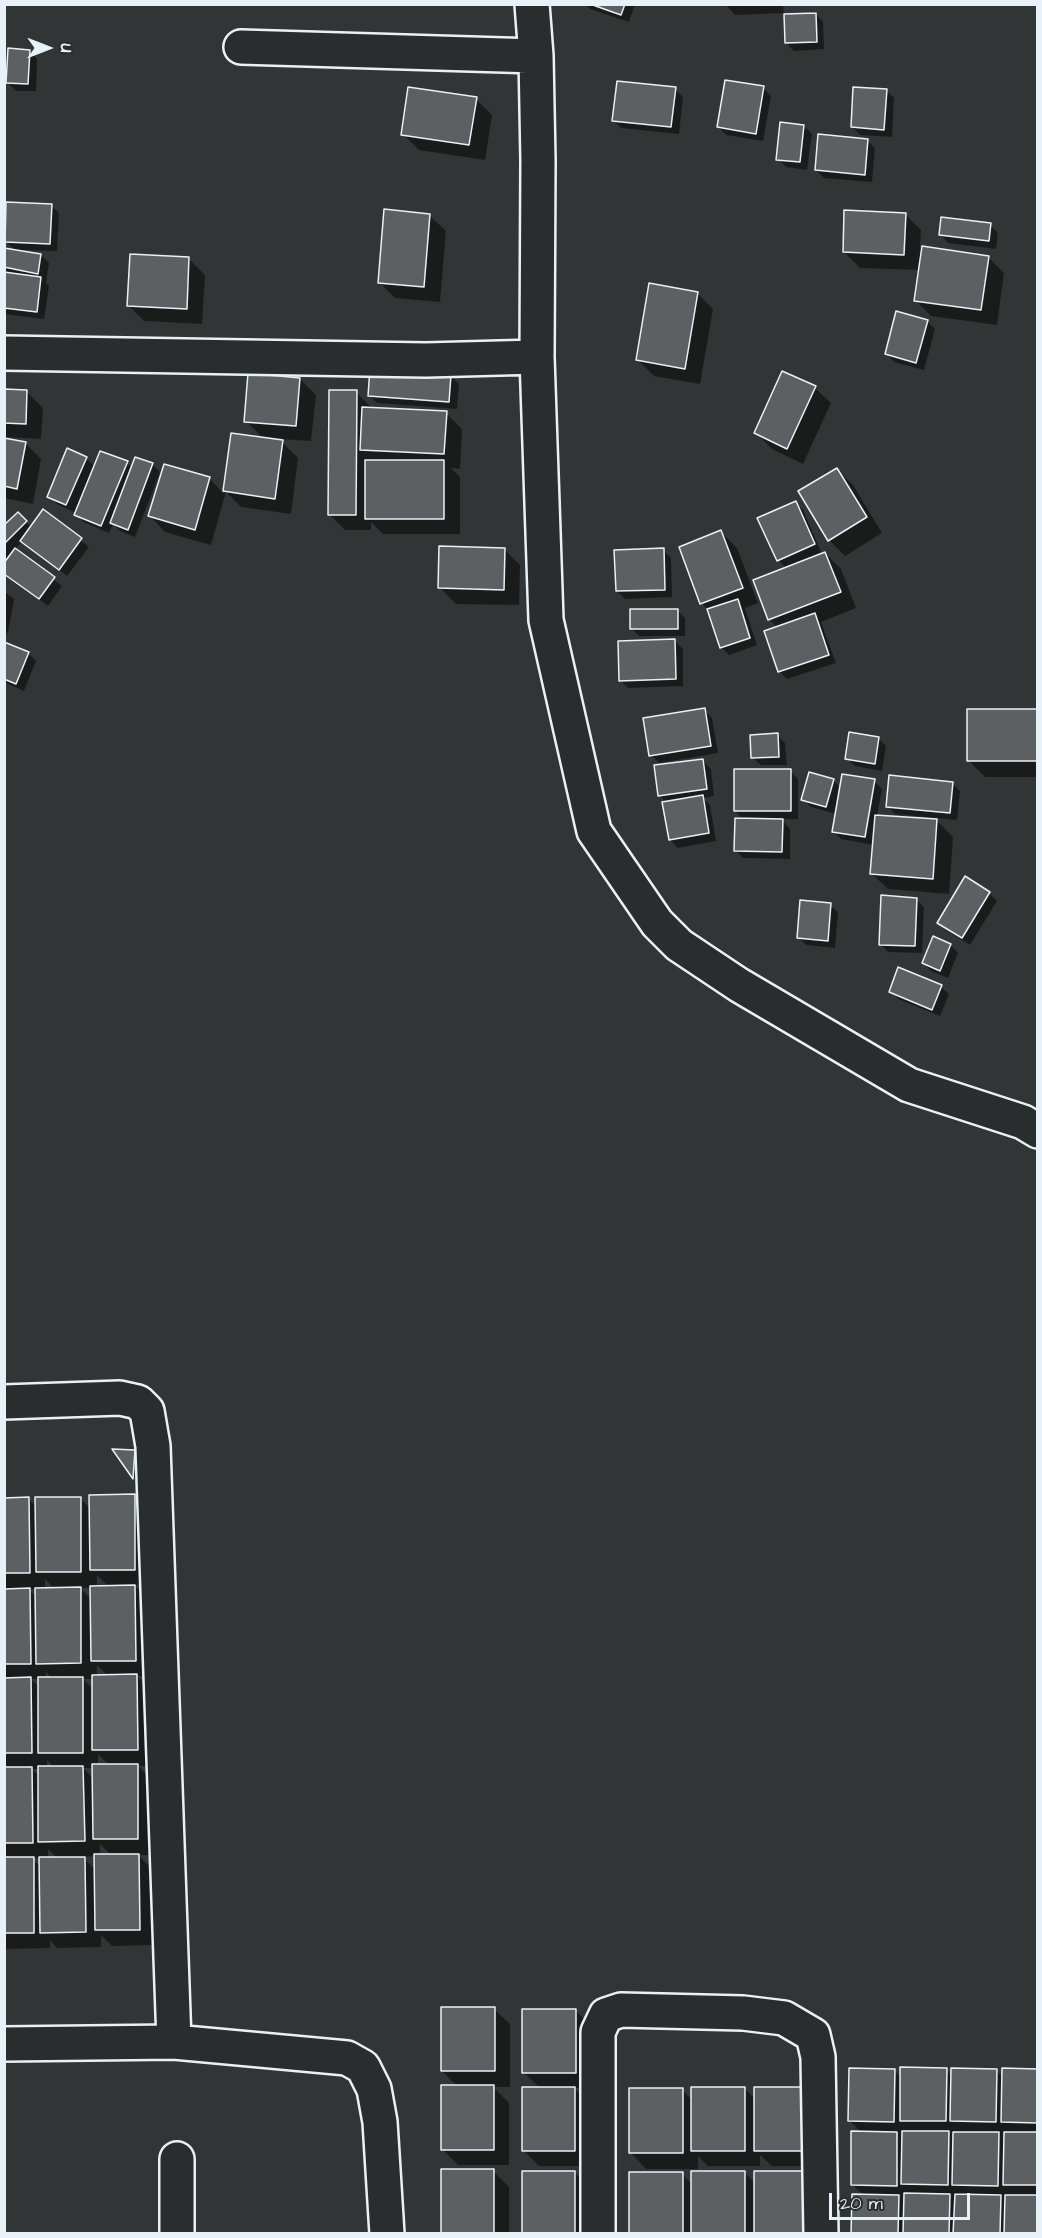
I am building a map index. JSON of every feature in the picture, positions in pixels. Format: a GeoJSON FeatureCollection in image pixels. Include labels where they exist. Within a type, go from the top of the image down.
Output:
{"type":"FeatureCollection","features":[{"type":"Feature","properties":{"kind":"street"},"geometry":{"type":"LineString","coordinates":[[532,4],[536,56],[538,161],[537,357],[546,620],[594,831],[657,923],[679,945],[739,985],[909,1085],[1023,1122],[1038,1131]]}},
{"type":"Feature","properties":{"kind":"street"},"geometry":{"type":"LineString","coordinates":[[241,47],[536,56]]}},
{"type":"Feature","properties":{"kind":"street"},"geometry":{"type":"LineString","coordinates":[[4,353],[426,360],[537,357]]}},
{"type":"Feature","properties":{"kind":"street"},"geometry":{"type":"LineString","coordinates":[[4,1402],[120,1398],[138,1402],[147,1411],[153,1446],[174,2042]]}},
{"type":"Feature","properties":{"kind":"street"},"geometry":{"type":"LineString","coordinates":[[598,2234],[598,2032],[606,2015],[621,2010],[743,2013],[784,2018],[813,2035],[818,2057],[821,2234]]}},
{"type":"Feature","properties":{"kind":"street"},"geometry":{"type":"LineString","coordinates":[[4,2044],[174,2042],[347,2058],[363,2067],[374,2089],[380,2122],[387,2234]]}},
{"type":"Feature","properties":{"kind":"street"},"geometry":{"type":"LineString","coordinates":[[177,2159],[177,2234]]}},
{"type":"Feature","properties":{"kind":"building"},"geometry":{"type":"Polygon","coordinates":[[[590,4],[625,4],[621,15],[590,4]]]}},
{"type":"Feature","properties":{"kind":"building"},"geometry":{"type":"Polygon","coordinates":[[[816,13],[817,42],[785,43],[784,14],[816,13]]]}},
{"type":"Feature","properties":{"kind":"building"},"geometry":{"type":"Polygon","coordinates":[[[8,48],[30,50],[28,84],[6,83],[8,48]]]}},
{"type":"Feature","properties":{"kind":"building"},"geometry":{"type":"Polygon","coordinates":[[[725,80],[764,86],[756,134],[717,127],[725,80]]]}},
{"type":"Feature","properties":{"kind":"building"},"geometry":{"type":"Polygon","coordinates":[[[617,81],[676,87],[671,127],[612,121],[617,81]]]}},
{"type":"Feature","properties":{"kind":"building"},"geometry":{"type":"Polygon","coordinates":[[[408,87],[477,97],[469,145],[401,135],[408,87]]]}},
{"type":"Feature","properties":{"kind":"building"},"geometry":{"type":"Polygon","coordinates":[[[853,87],[887,89],[884,130],[851,127],[853,87]]]}},
{"type":"Feature","properties":{"kind":"building"},"geometry":{"type":"Polygon","coordinates":[[[780,122],[804,125],[800,162],[776,160],[780,122]]]}},
{"type":"Feature","properties":{"kind":"building"},"geometry":{"type":"Polygon","coordinates":[[[818,134],[868,139],[865,175],[815,170],[818,134]]]}},
{"type":"Feature","properties":{"kind":"building"},"geometry":{"type":"Polygon","coordinates":[[[6,202],[52,204],[50,244],[5,242],[6,202]]]}},
{"type":"Feature","properties":{"kind":"building"},"geometry":{"type":"Polygon","coordinates":[[[384,209],[430,214],[424,287],[378,283],[384,209]]]}},
{"type":"Feature","properties":{"kind":"building"},"geometry":{"type":"Polygon","coordinates":[[[844,210],[906,213],[904,255],[843,252],[844,210]]]}},
{"type":"Feature","properties":{"kind":"building"},"geometry":{"type":"Polygon","coordinates":[[[941,217],[991,223],[989,241],[939,235],[941,217]]]}},
{"type":"Feature","properties":{"kind":"building"},"geometry":{"type":"Polygon","coordinates":[[[922,246],[989,256],[981,310],[914,301],[922,246]]]}},
{"type":"Feature","properties":{"kind":"building"},"geometry":{"type":"Polygon","coordinates":[[[4,248],[41,254],[38,274],[4,267],[4,248]]]}},
{"type":"Feature","properties":{"kind":"building"},"geometry":{"type":"Polygon","coordinates":[[[130,254],[189,257],[187,309],[127,306],[130,254]]]}},
{"type":"Feature","properties":{"kind":"building"},"geometry":{"type":"Polygon","coordinates":[[[4,272],[41,277],[37,312],[4,308],[4,272]]]}},
{"type":"Feature","properties":{"kind":"building"},"geometry":{"type":"Polygon","coordinates":[[[649,283],[698,292],[685,369],[636,360],[649,283]]]}},
{"type":"Feature","properties":{"kind":"building"},"geometry":{"type":"Polygon","coordinates":[[[896,311],[928,320],[916,363],[885,354],[896,311]]]}},
{"type":"Feature","properties":{"kind":"building"},"geometry":{"type":"Polygon","coordinates":[[[370,368],[451,375],[449,402],[368,396],[370,368]]]}},
{"type":"Feature","properties":{"kind":"building"},"geometry":{"type":"Polygon","coordinates":[[[782,371],[816,386],[787,449],[754,433],[782,371]]]}},
{"type":"Feature","properties":{"kind":"building"},"geometry":{"type":"Polygon","coordinates":[[[248,373],[300,378],[296,426],[244,422],[248,373]]]}},
{"type":"Feature","properties":{"kind":"building"},"geometry":{"type":"Polygon","coordinates":[[[4,389],[27,390],[26,424],[4,423],[4,389]]]}},
{"type":"Feature","properties":{"kind":"building"},"geometry":{"type":"Polygon","coordinates":[[[329,390],[357,390],[356,515],[328,515],[329,390]]]}},
{"type":"Feature","properties":{"kind":"building"},"geometry":{"type":"Polygon","coordinates":[[[362,407],[447,411],[444,454],[360,450],[362,407]]]}},
{"type":"Feature","properties":{"kind":"building"},"geometry":{"type":"Polygon","coordinates":[[[231,433],[283,440],[275,499],[223,491],[231,433]]]}},
{"type":"Feature","properties":{"kind":"building"},"geometry":{"type":"Polygon","coordinates":[[[4,438],[26,442],[17,489],[4,486],[4,438]]]}},
{"type":"Feature","properties":{"kind":"building"},"geometry":{"type":"Polygon","coordinates":[[[67,448],[87,457],[66,505],[47,497],[67,448]]]}},
{"type":"Feature","properties":{"kind":"building"},"geometry":{"type":"Polygon","coordinates":[[[100,451],[128,461],[101,526],[74,515],[100,451]]]}},
{"type":"Feature","properties":{"kind":"building"},"geometry":{"type":"Polygon","coordinates":[[[135,457],[153,463],[128,530],[110,523],[135,457]]]}},
{"type":"Feature","properties":{"kind":"building"},"geometry":{"type":"Polygon","coordinates":[[[365,460],[444,460],[444,519],[365,519],[365,460]]]}},
{"type":"Feature","properties":{"kind":"building"},"geometry":{"type":"Polygon","coordinates":[[[164,464],[210,477],[195,530],[148,516],[164,464]]]}},
{"type":"Feature","properties":{"kind":"building"},"geometry":{"type":"Polygon","coordinates":[[[837,468],[867,517],[828,541],[798,491],[837,468]]]}},
{"type":"Feature","properties":{"kind":"building"},"geometry":{"type":"Polygon","coordinates":[[[796,501],[815,544],[777,561],[757,518],[796,501]]]}},
{"type":"Feature","properties":{"kind":"building"},"geometry":{"type":"Polygon","coordinates":[[[43,509],[82,538],[59,570],[20,541],[43,509]]]}},
{"type":"Feature","properties":{"kind":"building"},"geometry":{"type":"Polygon","coordinates":[[[18,512],[27,521],[4,544],[4,525],[18,512]]]}},
{"type":"Feature","properties":{"kind":"building"},"geometry":{"type":"Polygon","coordinates":[[[721,530],[743,588],[700,604],[679,547],[721,530]]]}},
{"type":"Feature","properties":{"kind":"building"},"geometry":{"type":"Polygon","coordinates":[[[439,546],[505,548],[504,590],[438,588],[439,546]]]}},
{"type":"Feature","properties":{"kind":"building"},"geometry":{"type":"Polygon","coordinates":[[[15,548],[55,577],[39,599],[4,574],[4,563],[15,548]]]}},
{"type":"Feature","properties":{"kind":"building"},"geometry":{"type":"Polygon","coordinates":[[[664,548],[665,590],[616,591],[614,550],[664,548]]]}},
{"type":"Feature","properties":{"kind":"building"},"geometry":{"type":"Polygon","coordinates":[[[825,552],[841,592],[768,620],[753,580],[825,552]]]}},
{"type":"Feature","properties":{"kind":"building"},"geometry":{"type":"Polygon","coordinates":[[[738,599],[750,638],[720,648],[707,609],[738,599]]]}},
{"type":"Feature","properties":{"kind":"building"},"geometry":{"type":"Polygon","coordinates":[[[630,609],[678,609],[678,629],[630,629],[630,609]]]}},
{"type":"Feature","properties":{"kind":"building"},"geometry":{"type":"Polygon","coordinates":[[[815,613],[829,655],[778,672],[764,631],[815,613]]]}},
{"type":"Feature","properties":{"kind":"building"},"geometry":{"type":"Polygon","coordinates":[[[675,639],[676,679],[619,681],[618,641],[675,639]]]}},
{"type":"Feature","properties":{"kind":"building"},"geometry":{"type":"Polygon","coordinates":[[[4,642],[29,652],[16,684],[4,679],[4,642]]]}},
{"type":"Feature","properties":{"kind":"building"},"geometry":{"type":"Polygon","coordinates":[[[705,708],[711,746],[649,756],[643,718],[705,708]]]}},
{"type":"Feature","properties":{"kind":"building"},"geometry":{"type":"Polygon","coordinates":[[[967,709],[1038,709],[1038,761],[967,761],[967,709]]]}},
{"type":"Feature","properties":{"kind":"building"},"geometry":{"type":"Polygon","coordinates":[[[849,732],[879,737],[875,764],[845,759],[849,732]]]}},
{"type":"Feature","properties":{"kind":"building"},"geometry":{"type":"Polygon","coordinates":[[[778,733],[779,757],[751,758],[750,735],[778,733]]]}},
{"type":"Feature","properties":{"kind":"building"},"geometry":{"type":"Polygon","coordinates":[[[703,759],[707,789],[658,796],[654,765],[703,759]]]}},
{"type":"Feature","properties":{"kind":"building"},"geometry":{"type":"Polygon","coordinates":[[[734,769],[791,769],[791,811],[734,811],[734,769]]]}},
{"type":"Feature","properties":{"kind":"building"},"geometry":{"type":"Polygon","coordinates":[[[809,772],[834,779],[826,807],[801,800],[809,772]]]}},
{"type":"Feature","properties":{"kind":"building"},"geometry":{"type":"Polygon","coordinates":[[[842,774],[875,779],[865,837],[832,832],[842,774]]]}},
{"type":"Feature","properties":{"kind":"building"},"geometry":{"type":"Polygon","coordinates":[[[889,775],[953,782],[950,813],[886,807],[889,775]]]}},
{"type":"Feature","properties":{"kind":"building"},"geometry":{"type":"Polygon","coordinates":[[[703,795],[709,833],[669,840],[662,802],[703,795]]]}},
{"type":"Feature","properties":{"kind":"building"},"geometry":{"type":"Polygon","coordinates":[[[875,815],[937,819],[933,879],[870,874],[875,815]]]}},
{"type":"Feature","properties":{"kind":"building"},"geometry":{"type":"Polygon","coordinates":[[[735,818],[783,819],[782,852],[734,851],[735,818]]]}},
{"type":"Feature","properties":{"kind":"building"},"geometry":{"type":"Polygon","coordinates":[[[965,876],[990,892],[962,938],[937,923],[965,876]]]}},
{"type":"Feature","properties":{"kind":"building"},"geometry":{"type":"Polygon","coordinates":[[[881,895],[917,898],[915,946],[879,945],[881,895]]]}},
{"type":"Feature","properties":{"kind":"building"},"geometry":{"type":"Polygon","coordinates":[[[800,900],[831,903],[828,941],[797,938],[800,900]]]}},
{"type":"Feature","properties":{"kind":"building"},"geometry":{"type":"Polygon","coordinates":[[[933,936],[951,944],[940,971],[922,963],[933,936]]]}},
{"type":"Feature","properties":{"kind":"building"},"geometry":{"type":"Polygon","coordinates":[[[898,967],[942,985],[932,1010],[889,992],[898,967]]]}},
{"type":"Feature","properties":{"kind":"building"},"geometry":{"type":"Polygon","coordinates":[[[112,1449],[135,1450],[133,1479],[112,1449]]]}},
{"type":"Feature","properties":{"kind":"building"},"geometry":{"type":"Polygon","coordinates":[[[135,1494],[135,1570],[90,1570],[89,1495],[135,1494]]]}},
{"type":"Feature","properties":{"kind":"building"},"geometry":{"type":"Polygon","coordinates":[[[29,1497],[30,1573],[4,1573],[4,1498],[29,1497]]]}},
{"type":"Feature","properties":{"kind":"building"},"geometry":{"type":"Polygon","coordinates":[[[35,1497],[81,1497],[81,1572],[36,1572],[35,1497]]]}},
{"type":"Feature","properties":{"kind":"building"},"geometry":{"type":"Polygon","coordinates":[[[135,1585],[136,1661],[91,1661],[90,1586],[135,1585]]]}},
{"type":"Feature","properties":{"kind":"building"},"geometry":{"type":"Polygon","coordinates":[[[81,1587],[81,1663],[36,1664],[35,1588],[81,1587]]]}},
{"type":"Feature","properties":{"kind":"building"},"geometry":{"type":"Polygon","coordinates":[[[30,1588],[31,1664],[4,1664],[4,1589],[30,1588]]]}},
{"type":"Feature","properties":{"kind":"building"},"geometry":{"type":"Polygon","coordinates":[[[137,1674],[138,1750],[92,1750],[92,1675],[137,1674]]]}},
{"type":"Feature","properties":{"kind":"building"},"geometry":{"type":"Polygon","coordinates":[[[31,1677],[32,1753],[4,1753],[4,1678],[31,1677]]]}},
{"type":"Feature","properties":{"kind":"building"},"geometry":{"type":"Polygon","coordinates":[[[38,1677],[83,1677],[83,1753],[38,1753],[38,1677]]]}},
{"type":"Feature","properties":{"kind":"building"},"geometry":{"type":"Polygon","coordinates":[[[92,1764],[138,1764],[138,1839],[93,1839],[92,1764]]]}},
{"type":"Feature","properties":{"kind":"building"},"geometry":{"type":"Polygon","coordinates":[[[38,1766],[83,1766],[85,1841],[38,1842],[38,1766]]]}},
{"type":"Feature","properties":{"kind":"building"},"geometry":{"type":"Polygon","coordinates":[[[4,1767],[32,1767],[33,1843],[4,1843],[4,1767]]]}},
{"type":"Feature","properties":{"kind":"building"},"geometry":{"type":"Polygon","coordinates":[[[94,1854],[139,1854],[140,1930],[95,1930],[94,1854]]]}},
{"type":"Feature","properties":{"kind":"building"},"geometry":{"type":"Polygon","coordinates":[[[4,1857],[34,1857],[34,1933],[4,1933],[4,1857]]]}},
{"type":"Feature","properties":{"kind":"building"},"geometry":{"type":"Polygon","coordinates":[[[39,1857],[85,1857],[86,1932],[40,1933],[39,1857]]]}},
{"type":"Feature","properties":{"kind":"building"},"geometry":{"type":"Polygon","coordinates":[[[441,2007],[495,2007],[495,2071],[441,2071],[441,2007]]]}},
{"type":"Feature","properties":{"kind":"building"},"geometry":{"type":"Polygon","coordinates":[[[522,2009],[576,2009],[576,2073],[522,2073],[522,2009]]]}},
{"type":"Feature","properties":{"kind":"building"},"geometry":{"type":"Polygon","coordinates":[[[900,2067],[947,2068],[946,2121],[900,2121],[900,2067]]]}},
{"type":"Feature","properties":{"kind":"building"},"geometry":{"type":"Polygon","coordinates":[[[849,2068],[895,2069],[894,2122],[848,2121],[849,2068]]]}},
{"type":"Feature","properties":{"kind":"building"},"geometry":{"type":"Polygon","coordinates":[[[951,2068],[997,2069],[996,2122],[950,2121],[951,2068]]]}},
{"type":"Feature","properties":{"kind":"building"},"geometry":{"type":"Polygon","coordinates":[[[1002,2068],[1038,2069],[1038,2123],[1001,2122],[1002,2068]]]}},
{"type":"Feature","properties":{"kind":"building"},"geometry":{"type":"Polygon","coordinates":[[[441,2085],[494,2085],[494,2150],[441,2150],[441,2085]]]}},
{"type":"Feature","properties":{"kind":"building"},"geometry":{"type":"Polygon","coordinates":[[[522,2087],[575,2087],[575,2151],[522,2151],[522,2087]]]}},
{"type":"Feature","properties":{"kind":"building"},"geometry":{"type":"Polygon","coordinates":[[[691,2087],[745,2087],[745,2151],[691,2151],[691,2087]]]}},
{"type":"Feature","properties":{"kind":"building"},"geometry":{"type":"Polygon","coordinates":[[[754,2087],[808,2087],[808,2151],[754,2151],[754,2087]]]}},
{"type":"Feature","properties":{"kind":"building"},"geometry":{"type":"Polygon","coordinates":[[[629,2088],[683,2088],[683,2153],[629,2153],[629,2088]]]}},
{"type":"Feature","properties":{"kind":"building"},"geometry":{"type":"Polygon","coordinates":[[[851,2131],[897,2132],[897,2186],[851,2185],[851,2131]]]}},
{"type":"Feature","properties":{"kind":"building"},"geometry":{"type":"Polygon","coordinates":[[[902,2131],[949,2131],[948,2185],[901,2184],[902,2131]]]}},
{"type":"Feature","properties":{"kind":"building"},"geometry":{"type":"Polygon","coordinates":[[[953,2132],[999,2132],[998,2186],[952,2185],[953,2132]]]}},
{"type":"Feature","properties":{"kind":"building"},"geometry":{"type":"Polygon","coordinates":[[[1004,2132],[1038,2132],[1038,2185],[1003,2185],[1004,2132]]]}},
{"type":"Feature","properties":{"kind":"building"},"geometry":{"type":"Polygon","coordinates":[[[441,2169],[494,2169],[494,2234],[441,2234],[441,2169]]]}},
{"type":"Feature","properties":{"kind":"building"},"geometry":{"type":"Polygon","coordinates":[[[522,2171],[575,2171],[575,2234],[522,2234],[522,2171]]]}},
{"type":"Feature","properties":{"kind":"building"},"geometry":{"type":"Polygon","coordinates":[[[691,2171],[745,2171],[745,2234],[691,2234],[691,2171]]]}},
{"type":"Feature","properties":{"kind":"building"},"geometry":{"type":"Polygon","coordinates":[[[754,2171],[808,2171],[808,2234],[754,2234],[754,2171]]]}},
{"type":"Feature","properties":{"kind":"building"},"geometry":{"type":"Polygon","coordinates":[[[629,2172],[683,2172],[683,2234],[629,2234],[629,2172]]]}},
{"type":"Feature","properties":{"kind":"building"},"geometry":{"type":"Polygon","coordinates":[[[904,2193],[950,2194],[949,2234],[903,2234],[904,2193]]]}},
{"type":"Feature","properties":{"kind":"building"},"geometry":{"type":"Polygon","coordinates":[[[852,2194],[899,2195],[898,2234],[851,2234],[852,2194]]]}},
{"type":"Feature","properties":{"kind":"building"},"geometry":{"type":"Polygon","coordinates":[[[955,2194],[1001,2195],[1000,2234],[953,2234],[955,2194]]]}},
{"type":"Feature","properties":{"kind":"building"},"geometry":{"type":"Polygon","coordinates":[[[1005,2195],[1038,2195],[1038,2234],[1004,2234],[1005,2195]]]}}]}
